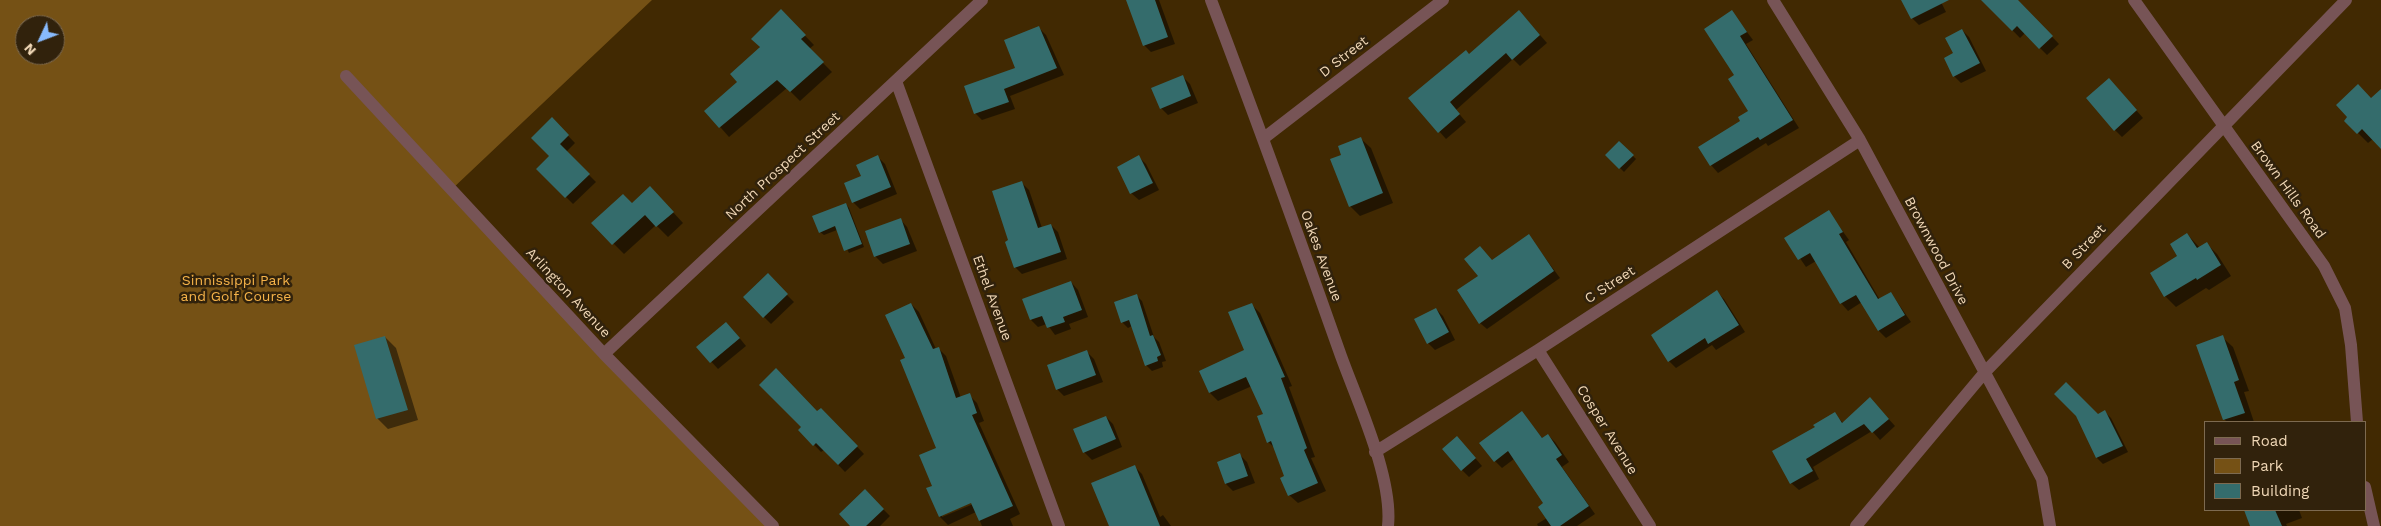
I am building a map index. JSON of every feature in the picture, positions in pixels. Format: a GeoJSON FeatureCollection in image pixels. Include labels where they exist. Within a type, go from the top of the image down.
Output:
{"type":"FeatureCollection","features":[{"type":"Feature","properties":{"kind":"street","name":"North Prospect Street"},"geometry":{"type":"LineString","coordinates":[[604,354],[982,0]]}},
{"type":"Feature","properties":{"kind":"street","name":"Oakes Avenue"},"geometry":{"type":"LineString","coordinates":[[1211,0],[1264,138],[1375,452],[1390,508],[1388,526]]}},
{"type":"Feature","properties":{"kind":"street","name":"D Street"},"geometry":{"type":"LineString","coordinates":[[1264,138],[1443,0]]}},
{"type":"Feature","properties":{"kind":"street","name":"Brownwood Drive"},"geometry":{"type":"LineString","coordinates":[[1773,0],[1860,140],[2042,479],[2050,526]]}},
{"type":"Feature","properties":{"kind":"street","name":"Brown Hills Road"},"geometry":{"type":"LineString","coordinates":[[2134,0],[2324,266],[2345,308],[2351,345],[2357,421]]}},
{"type":"Feature","properties":{"kind":"street","name":"B Street"},"geometry":{"type":"LineString","coordinates":[[1856,526],[1985,372],[2222,125],[2346,0]]}},
{"type":"Feature","properties":{"kind":"street","name":"Arlington Avenue"},"geometry":{"type":"LineString","coordinates":[[346,76],[604,354],[773,526]]}},
{"type":"Feature","properties":{"kind":"street","name":"Ethel Avenue"},"geometry":{"type":"LineString","coordinates":[[896,81],[1059,526]]}},
{"type":"Feature","properties":{"kind":"street","name":"C Street"},"geometry":{"type":"LineString","coordinates":[[1375,452],[1538,350],[1860,140]]}},
{"type":"Feature","properties":{"kind":"street","name":"Cosper Avenue"},"geometry":{"type":"LineString","coordinates":[[1538,350],[1650,526]]}},
{"type":"Feature","properties":{"kind":"street"},"geometry":{"type":"LineString","coordinates":[[2366,490],[2374,526]]}},
{"type":"Feature","properties":{"kind":"green space","name":"Sinnissippi Park and Golf Course"},"geometry":{"type":"Polygon","coordinates":[[[0,0],[652,0],[451,190],[773,526],[0,526],[0,0]]]}},
{"type":"Feature","properties":{"kind":"building"},"geometry":{"type":"Polygon","coordinates":[[[1126,0],[1155,0],[1168,37],[1143,46],[1126,0]]]}},
{"type":"Feature","properties":{"kind":"building"},"geometry":{"type":"Polygon","coordinates":[[[1901,0],[1949,0],[1911,19],[1901,0]]]}},
{"type":"Feature","properties":{"kind":"building"},"geometry":{"type":"Polygon","coordinates":[[[1981,0],[2018,0],[2053,36],[2039,49],[2017,26],[2012,31],[1981,0]]]}},
{"type":"Feature","properties":{"kind":"building"},"geometry":{"type":"Polygon","coordinates":[[[781,9],[806,35],[801,39],[824,62],[790,92],[777,80],[719,128],[704,111],[737,82],[730,74],[760,47],[751,39],[781,9]]]}},
{"type":"Feature","properties":{"kind":"building"},"geometry":{"type":"Polygon","coordinates":[[[1519,10],[1540,35],[1512,60],[1506,53],[1450,102],[1460,114],[1438,133],[1408,98],[1466,50],[1469,54],[1519,10]]]}},
{"type":"Feature","properties":{"kind":"building"},"geometry":{"type":"Polygon","coordinates":[[[1732,10],[1747,32],[1740,36],[1793,120],[1760,140],[1758,137],[1710,166],[1698,147],[1740,121],[1738,117],[1748,111],[1728,79],[1734,75],[1704,29],[1732,10]]]}},
{"type":"Feature","properties":{"kind":"building"},"geometry":{"type":"Polygon","coordinates":[[[1039,26],[1057,68],[1004,89],[1009,102],[974,114],[964,86],[1015,68],[1004,40],[1039,26]]]}},
{"type":"Feature","properties":{"kind":"building"},"geometry":{"type":"Polygon","coordinates":[[[1962,29],[1980,63],[1953,77],[1944,58],[1953,53],[1945,38],[1962,29]]]}},
{"type":"Feature","properties":{"kind":"building"},"geometry":{"type":"Polygon","coordinates":[[[1183,75],[1191,96],[1160,109],[1151,88],[1183,75]]]}},
{"type":"Feature","properties":{"kind":"building"},"geometry":{"type":"Polygon","coordinates":[[[2109,78],[2137,110],[2114,131],[2086,98],[2109,78]]]}},
{"type":"Feature","properties":{"kind":"building"},"geometry":{"type":"Polygon","coordinates":[[[2358,84],[2371,98],[2381,89],[2381,149],[2362,129],[2357,134],[2344,121],[2347,117],[2336,105],[2358,84]]]}},
{"type":"Feature","properties":{"kind":"building"},"geometry":{"type":"Polygon","coordinates":[[[552,117],[569,135],[560,144],[590,174],[565,198],[536,169],[549,156],[531,138],[552,117]]]}},
{"type":"Feature","properties":{"kind":"building"},"geometry":{"type":"Polygon","coordinates":[[[1361,137],[1383,193],[1349,207],[1330,159],[1341,155],[1338,146],[1361,137]]]}},
{"type":"Feature","properties":{"kind":"building"},"geometry":{"type":"Polygon","coordinates":[[[1619,141],[1634,155],[1619,169],[1605,155],[1619,141]]]}},
{"type":"Feature","properties":{"kind":"building"},"geometry":{"type":"Polygon","coordinates":[[[878,155],[891,187],[852,203],[844,183],[861,176],[856,165],[878,155]]]}},
{"type":"Feature","properties":{"kind":"building"},"geometry":{"type":"Polygon","coordinates":[[[1139,155],[1153,183],[1130,194],[1117,167],[1139,155]]]}},
{"type":"Feature","properties":{"kind":"building"},"geometry":{"type":"Polygon","coordinates":[[[1022,181],[1038,228],[1051,224],[1061,252],[1014,268],[1005,242],[1008,240],[992,191],[1022,181]]]}},
{"type":"Feature","properties":{"kind":"building"},"geometry":{"type":"Polygon","coordinates":[[[650,186],[674,212],[656,227],[645,215],[612,245],[591,223],[623,194],[632,203],[650,186]]]}},
{"type":"Feature","properties":{"kind":"building"},"geometry":{"type":"Polygon","coordinates":[[[846,203],[862,244],[844,251],[835,226],[819,233],[812,216],[846,203]]]}},
{"type":"Feature","properties":{"kind":"building"},"geometry":{"type":"Polygon","coordinates":[[[1829,210],[1843,232],[1839,234],[1878,299],[1891,292],[1905,315],[1878,331],[1856,295],[1840,304],[1810,253],[1798,260],[1784,238],[1829,210]]]}},
{"type":"Feature","properties":{"kind":"building"},"geometry":{"type":"Polygon","coordinates":[[[901,218],[910,244],[874,257],[865,231],[901,218]]]}},
{"type":"Feature","properties":{"kind":"building"},"geometry":{"type":"Polygon","coordinates":[[[2187,233],[2197,248],[2207,242],[2221,265],[2164,297],[2150,273],[2177,256],[2170,244],[2187,233]]]}},
{"type":"Feature","properties":{"kind":"building"},"geometry":{"type":"Polygon","coordinates":[[[1529,234],[1554,271],[1479,324],[1457,290],[1478,276],[1464,259],[1480,246],[1492,260],[1529,234]]]}},
{"type":"Feature","properties":{"kind":"building"},"geometry":{"type":"Polygon","coordinates":[[[768,273],[788,294],[763,318],[743,297],[768,273]]]}},
{"type":"Feature","properties":{"kind":"building"},"geometry":{"type":"Polygon","coordinates":[[[1071,281],[1082,310],[1063,317],[1065,322],[1047,328],[1042,316],[1030,320],[1022,299],[1071,281]]]}},
{"type":"Feature","properties":{"kind":"building"},"geometry":{"type":"Polygon","coordinates":[[[1717,290],[1739,325],[1708,344],[1705,338],[1668,362],[1651,335],[1717,290]]]}},
{"type":"Feature","properties":{"kind":"building"},"geometry":{"type":"Polygon","coordinates":[[[1137,294],[1150,336],[1153,335],[1161,355],[1157,357],[1158,361],[1145,366],[1129,320],[1121,323],[1114,302],[1137,294]]]}},
{"type":"Feature","properties":{"kind":"building"},"geometry":{"type":"Polygon","coordinates":[[[911,303],[933,349],[939,347],[956,398],[970,393],[977,413],[972,415],[1013,506],[979,521],[971,503],[939,517],[926,488],[932,486],[919,455],[936,448],[900,360],[905,358],[885,315],[911,303]]]}},
{"type":"Feature","properties":{"kind":"building"},"geometry":{"type":"Polygon","coordinates":[[[1252,303],[1285,377],[1281,378],[1307,448],[1304,450],[1318,483],[1288,496],[1280,478],[1284,476],[1271,441],[1267,443],[1257,416],[1263,414],[1246,377],[1209,393],[1199,371],[1244,350],[1228,312],[1252,303]]]}},
{"type":"Feature","properties":{"kind":"building"},"geometry":{"type":"Polygon","coordinates":[[[1436,308],[1449,332],[1427,344],[1414,319],[1436,308]]]}},
{"type":"Feature","properties":{"kind":"building"},"geometry":{"type":"Polygon","coordinates":[[[726,322],[740,338],[710,363],[696,347],[726,322]]]}},
{"type":"Feature","properties":{"kind":"building"},"geometry":{"type":"Polygon","coordinates":[[[2223,335],[2239,380],[2234,382],[2245,413],[2223,420],[2196,345],[2223,335]]]}},
{"type":"Feature","properties":{"kind":"building"},"geometry":{"type":"Polygon","coordinates":[[[385,336],[408,410],[376,419],[354,345],[385,336]]]}},
{"type":"Feature","properties":{"kind":"building"},"geometry":{"type":"Polygon","coordinates":[[[1087,350],[1096,375],[1056,390],[1047,365],[1087,350]]]}},
{"type":"Feature","properties":{"kind":"building"},"geometry":{"type":"Polygon","coordinates":[[[776,368],[817,411],[821,408],[858,446],[838,465],[816,443],[813,446],[798,430],[801,427],[759,385],[776,368]]]}},
{"type":"Feature","properties":{"kind":"building"},"geometry":{"type":"Polygon","coordinates":[[[2066,382],[2098,414],[2105,410],[2123,446],[2096,458],[2076,416],[2054,394],[2066,382]]]}},
{"type":"Feature","properties":{"kind":"building"},"geometry":{"type":"Polygon","coordinates":[[[1870,397],[1889,419],[1872,433],[1864,424],[1806,459],[1813,471],[1790,484],[1772,451],[1815,427],[1813,425],[1835,412],[1842,423],[1870,397]]]}},
{"type":"Feature","properties":{"kind":"building"},"geometry":{"type":"Polygon","coordinates":[[[1522,411],[1542,438],[1548,434],[1562,455],[1556,459],[1589,506],[1560,526],[1551,526],[1538,507],[1543,503],[1508,451],[1494,462],[1479,443],[1522,411]]]}},
{"type":"Feature","properties":{"kind":"building"},"geometry":{"type":"Polygon","coordinates":[[[1106,416],[1116,439],[1083,453],[1073,429],[1106,416]]]}},
{"type":"Feature","properties":{"kind":"building"},"geometry":{"type":"Polygon","coordinates":[[[1457,436],[1476,458],[1461,471],[1442,449],[1457,436]]]}},
{"type":"Feature","properties":{"kind":"building"},"geometry":{"type":"Polygon","coordinates":[[[1240,453],[1248,476],[1225,484],[1217,462],[1240,453]]]}},
{"type":"Feature","properties":{"kind":"building"},"geometry":{"type":"Polygon","coordinates":[[[1135,465],[1160,526],[1109,526],[1091,483],[1135,465]]]}},
{"type":"Feature","properties":{"kind":"building"},"geometry":{"type":"Polygon","coordinates":[[[865,489],[884,509],[866,526],[850,526],[839,514],[865,489]]]}},
{"type":"Feature","properties":{"kind":"building"},"geometry":{"type":"Polygon","coordinates":[[[2244,511],[2275,511],[2282,526],[2250,526],[2244,511]]]}}]}
